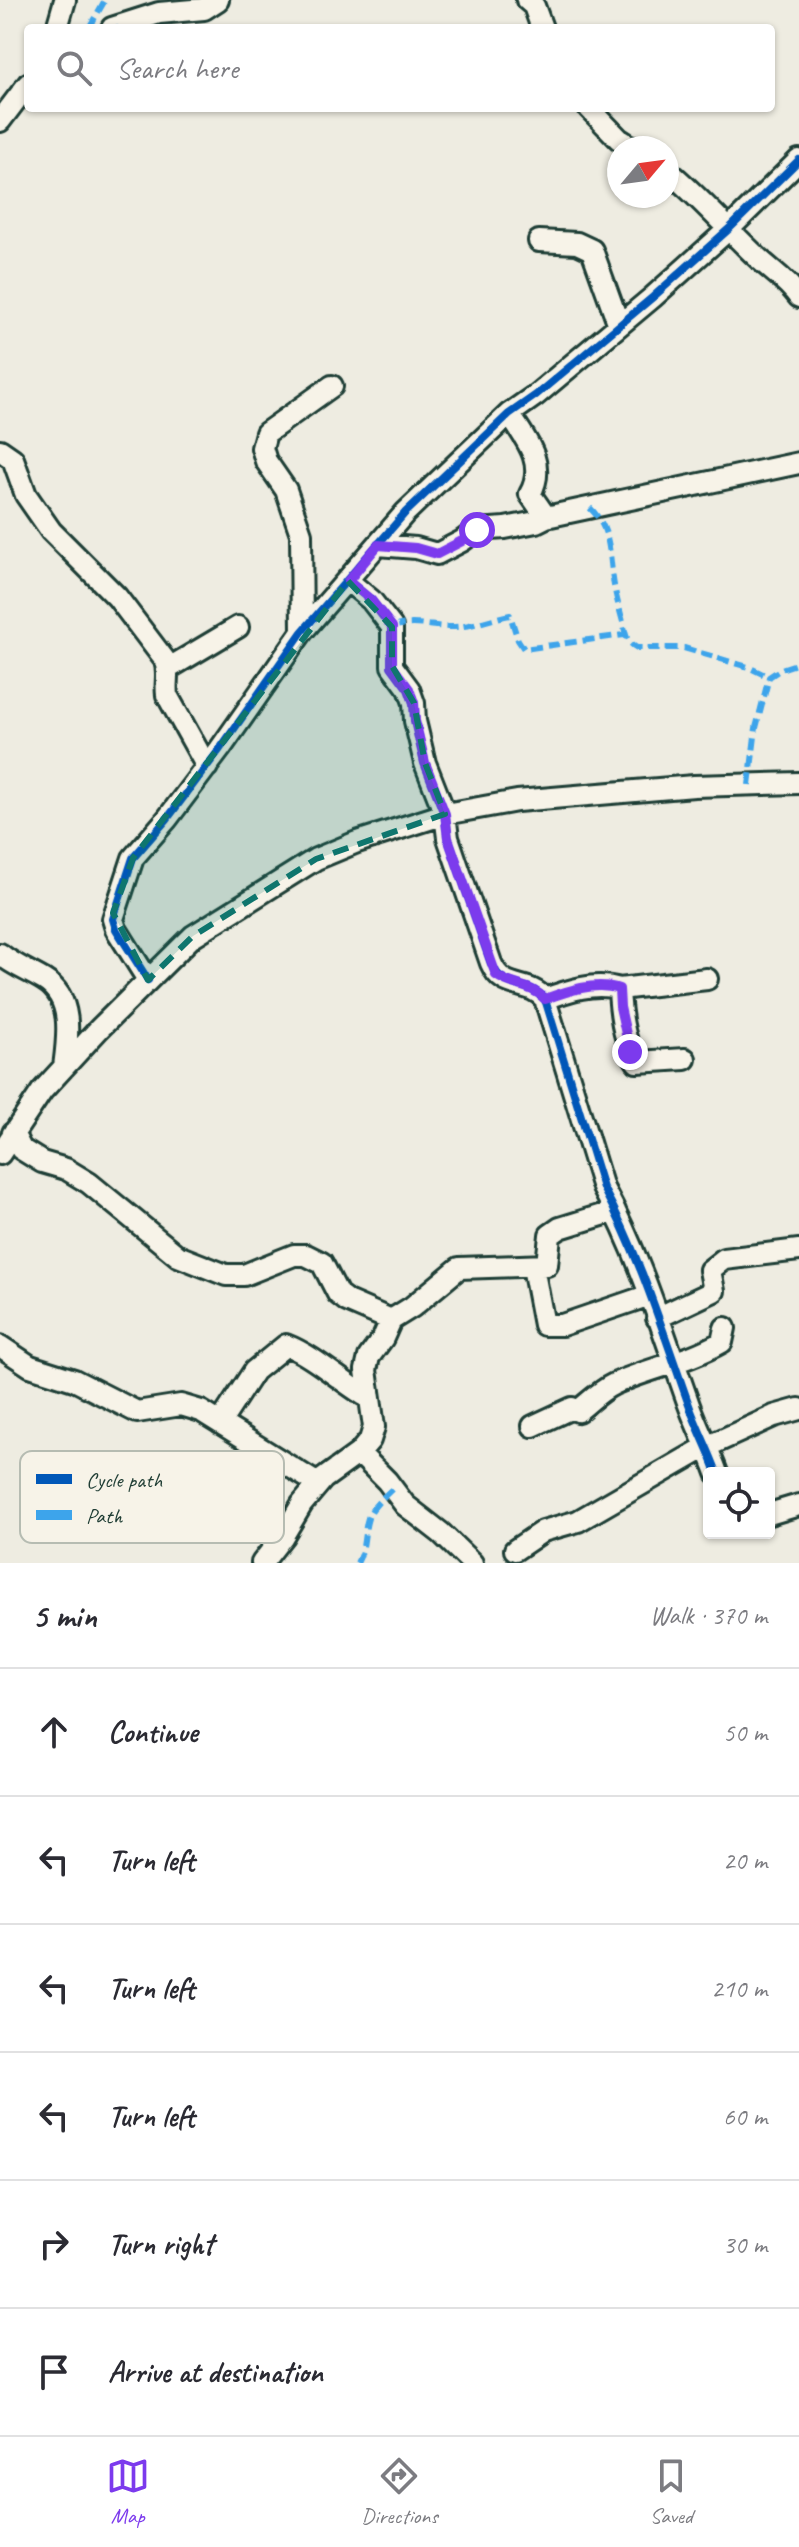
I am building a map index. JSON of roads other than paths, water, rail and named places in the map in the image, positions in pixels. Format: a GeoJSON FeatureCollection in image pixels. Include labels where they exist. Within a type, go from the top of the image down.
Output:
{"type":"FeatureCollection","features":[{"type":"Feature","properties":{"kind":"street"},"geometry":{"type":"LineString","coordinates":[[58,24],[65,0]]}},
{"type":"Feature","properties":{"kind":"street"},"geometry":{"type":"LineString","coordinates":[[125,24],[159,13],[204,9],[218,0]]}},
{"type":"Feature","properties":{"kind":"street"},"geometry":{"type":"LineString","coordinates":[[527,0],[534,6],[541,24]]}},
{"type":"Feature","properties":{"kind":"street"},"geometry":{"type":"LineString","coordinates":[[0,121],[24,92]]}},
{"type":"Feature","properties":{"kind":"street"},"geometry":{"type":"LineString","coordinates":[[593,112],[616,136]]}},
{"type":"Feature","properties":{"kind":"street"},"geometry":{"type":"LineString","coordinates":[[148,980],[116,929],[113,913],[128,880],[133,858],[207,767],[302,632],[405,513],[509,414],[536,395],[730,228],[799,160]]}},
{"type":"Feature","properties":{"kind":"street"},"geometry":{"type":"LineString","coordinates":[[679,181],[788,283],[799,297]]}},
{"type":"Feature","properties":{"kind":"street"},"geometry":{"type":"LineString","coordinates":[[539,241],[577,243],[592,250],[619,325]]}},
{"type":"Feature","properties":{"kind":"street"},"geometry":{"type":"LineString","coordinates":[[302,632],[301,534],[286,490],[266,461],[262,448],[266,433],[332,386]]}},
{"type":"Feature","properties":{"kind":"street"},"geometry":{"type":"LineString","coordinates":[[509,414],[532,448],[538,469],[530,494],[546,517]]}},
{"type":"Feature","properties":{"kind":"street"},"geometry":{"type":"LineString","coordinates":[[0,450],[13,459],[26,495],[51,531],[133,615],[169,668],[167,695],[207,767]]}},
{"type":"Feature","properties":{"kind":"street"},"geometry":{"type":"LineString","coordinates":[[378,545],[416,548],[437,554],[477,530],[536,522],[546,517],[799,463]]}},
{"type":"Feature","properties":{"kind":"street"},"geometry":{"type":"LineString","coordinates":[[348,581],[371,600],[392,627],[392,666],[409,689],[414,703],[425,763],[445,814],[448,838],[496,975],[506,983],[532,988],[545,999],[603,1188],[650,1295],[689,1407],[714,1467]]}},
{"type":"Feature","properties":{"kind":"street"},"geometry":{"type":"LineString","coordinates":[[169,668],[238,627]]}},
{"type":"Feature","properties":{"kind":"street"},"geometry":{"type":"LineString","coordinates":[[0,1154],[42,1091],[193,936],[316,859],[357,842],[445,814],[517,801],[694,786],[799,783]]}},
{"type":"Feature","properties":{"kind":"street"},"geometry":{"type":"LineString","coordinates":[[0,954],[47,982],[61,999],[67,1017],[64,1067]]}},
{"type":"Feature","properties":{"kind":"street"},"geometry":{"type":"LineString","coordinates":[[545,999],[572,989],[609,986],[619,989],[707,979]]}},
{"type":"Feature","properties":{"kind":"street"},"geometry":{"type":"LineString","coordinates":[[619,989],[630,1052],[637,1062],[685,1059]]}},
{"type":"Feature","properties":{"kind":"street"},"geometry":{"type":"LineString","coordinates":[[13,1133],[21,1149],[89,1183],[178,1256],[226,1275],[244,1275],[294,1255],[306,1255],[322,1263],[338,1294],[347,1301],[391,1320]]}},
{"type":"Feature","properties":{"kind":"street"},"geometry":{"type":"LineString","coordinates":[[284,1532],[318,1484],[359,1453],[370,1440],[374,1427],[366,1370],[369,1357],[391,1320],[412,1307],[459,1268],[547,1265],[550,1235],[560,1228],[615,1211]]}},
{"type":"Feature","properties":{"kind":"street"},"geometry":{"type":"LineString","coordinates":[[657,1318],[714,1291],[710,1270],[724,1259],[799,1250]]}},
{"type":"Feature","properties":{"kind":"street"},"geometry":{"type":"LineString","coordinates":[[533,1267],[544,1325],[562,1325],[650,1295]]}},
{"type":"Feature","properties":{"kind":"street"},"geometry":{"type":"LineString","coordinates":[[533,1426],[572,1408],[578,1411],[611,1385],[676,1364],[722,1342],[725,1328]]}},
{"type":"Feature","properties":{"kind":"street"},"geometry":{"type":"LineString","coordinates":[[220,1423],[254,1371],[286,1345],[300,1351],[364,1395],[369,1394]]}},
{"type":"Feature","properties":{"kind":"street"},"geometry":{"type":"LineString","coordinates":[[0,1346],[30,1366],[74,1380],[137,1412],[181,1405],[201,1411],[265,1451]]}},
{"type":"Feature","properties":{"kind":"street"},"geometry":{"type":"LineString","coordinates":[[515,1550],[543,1531],[578,1521],[706,1447],[774,1416],[799,1409]]}},
{"type":"Feature","properties":{"kind":"street"},"geometry":{"type":"LineString","coordinates":[[359,1453],[387,1481],[405,1505],[472,1563]]}},
{"type":"Feature","properties":{"kind":"street"},"geometry":{"type":"LineString","coordinates":[[284,1463],[318,1484]]}},
{"type":"Feature","properties":{"kind":"street"},"geometry":{"type":"LineString","coordinates":[[775,1512],[799,1505]]}},
{"type":"Feature","properties":{"kind":"street"},"geometry":{"type":"LineString","coordinates":[[262,1563],[276,1543]]}}]}
